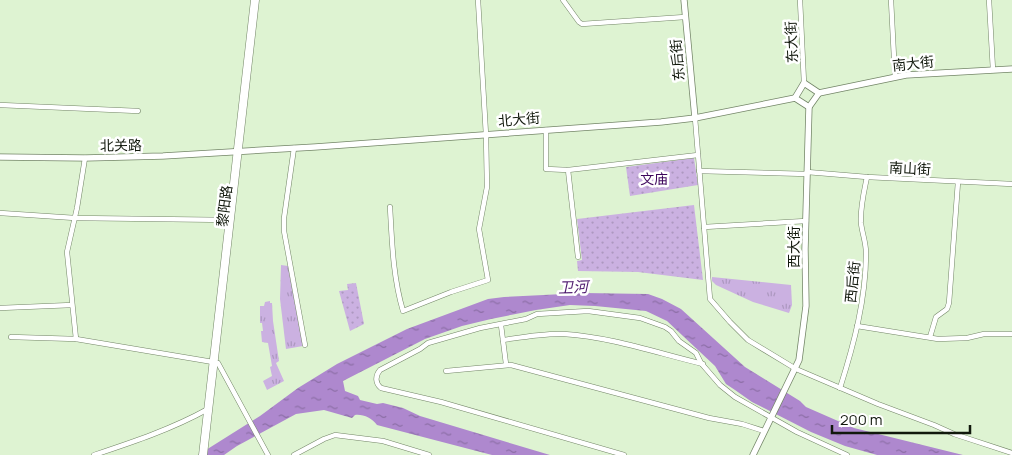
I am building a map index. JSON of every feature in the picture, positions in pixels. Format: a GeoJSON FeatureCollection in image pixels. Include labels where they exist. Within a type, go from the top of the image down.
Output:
{"type":"FeatureCollection","features":[{"type":"Feature","properties":{"kind":"main road","name":"黎阳路"},"geometry":{"type":"LineString","coordinates":[[209,413],[240,152],[255,0]]}},
{"type":"Feature","properties":{"kind":"main road","name":"黎阳路"},"geometry":{"type":"LineString","coordinates":[[216,363],[230,220],[260,0]]}},
{"type":"Feature","properties":{"kind":"main road"},"geometry":{"type":"LineString","coordinates":[[203,455],[209,413]]}},
{"type":"Feature","properties":{"kind":"main road"},"geometry":{"type":"LineString","coordinates":[[208,455],[209,413]]}},
{"type":"Feature","properties":{"kind":"street"},"geometry":{"type":"LineString","coordinates":[[390,206],[392,261],[397,291],[403,311],[488,280],[479,229],[487,187],[486,135],[478,0]]}},
{"type":"Feature","properties":{"kind":"street"},"geometry":{"type":"LineString","coordinates":[[563,0],[582,24],[685,17]]}},
{"type":"Feature","properties":{"kind":"street","name":"东后街"},"geometry":{"type":"LineString","coordinates":[[684,0],[695,118]]}},
{"type":"Feature","properties":{"kind":"street","name":"东大街"},"geometry":{"type":"LineString","coordinates":[[800,0],[804,84]]}},
{"type":"Feature","properties":{"kind":"street"},"geometry":{"type":"LineString","coordinates":[[891,0],[895,77]]}},
{"type":"Feature","properties":{"kind":"street"},"geometry":{"type":"LineString","coordinates":[[989,0],[993,70]]}},
{"type":"Feature","properties":{"kind":"street","name":"南大街"},"geometry":{"type":"LineString","coordinates":[[818,93],[895,77],[929,73],[1012,69]]}},
{"type":"Feature","properties":{"kind":"street"},"geometry":{"type":"LineString","coordinates":[[804,84],[818,93],[809,107],[795,98],[804,84]]}},
{"type":"Feature","properties":{"kind":"street","name":"北大街"},"geometry":{"type":"LineString","coordinates":[[240,152],[661,122],[695,118],[795,98]]}},
{"type":"Feature","properties":{"kind":"street"},"geometry":{"type":"LineString","coordinates":[[0,106],[138,111]]}},
{"type":"Feature","properties":{"kind":"street","name":"西大街"},"geometry":{"type":"LineString","coordinates":[[754,455],[799,360],[806,306],[804,249],[809,107]]}},
{"type":"Feature","properties":{"kind":"street"},"geometry":{"type":"LineString","coordinates":[[695,118],[710,299],[713,304],[748,340],[796,369],[954,434],[1012,453]]}},
{"type":"Feature","properties":{"kind":"street"},"geometry":{"type":"LineString","coordinates":[[546,130],[546,169],[568,170],[698,155]]}},
{"type":"Feature","properties":{"kind":"street"},"geometry":{"type":"LineString","coordinates":[[294,148],[284,218],[284,231],[305,345]]}},
{"type":"Feature","properties":{"kind":"street","name":"北关路"},"geometry":{"type":"LineString","coordinates":[[0,157],[85,158],[240,152]]}},
{"type":"Feature","properties":{"kind":"street"},"geometry":{"type":"LineString","coordinates":[[76,340],[67,252],[85,158]]}},
{"type":"Feature","properties":{"kind":"street"},"geometry":{"type":"LineString","coordinates":[[568,170],[578,257]]}},
{"type":"Feature","properties":{"kind":"street","name":"南山街"},"geometry":{"type":"LineString","coordinates":[[699,171],[807,173],[1012,184]]}},
{"type":"Feature","properties":{"kind":"street","name":"西后街"},"geometry":{"type":"LineString","coordinates":[[840,388],[857,326],[864,285],[866,252],[861,212],[867,177]]}},
{"type":"Feature","properties":{"kind":"street"},"geometry":{"type":"LineString","coordinates":[[930,337],[936,317],[947,309],[949,302],[958,182]]}},
{"type":"Feature","properties":{"kind":"street"},"geometry":{"type":"LineString","coordinates":[[0,214],[75,218],[230,220]]}},
{"type":"Feature","properties":{"kind":"street"},"geometry":{"type":"LineString","coordinates":[[704,227],[806,221]]}},
{"type":"Feature","properties":{"kind":"street"},"geometry":{"type":"LineString","coordinates":[[0,308],[72,305]]}},
{"type":"Feature","properties":{"kind":"street"},"geometry":{"type":"LineString","coordinates":[[624,455],[441,402],[381,388],[376,380],[380,370],[420,349],[424,345],[480,328],[526,319],[536,314],[588,312],[640,318],[665,327],[696,353],[702,364],[720,385],[735,397],[797,432],[847,455]]}},
{"type":"Feature","properties":{"kind":"street"},"geometry":{"type":"LineString","coordinates":[[501,325],[506,364]]}},
{"type":"Feature","properties":{"kind":"street"},"geometry":{"type":"LineString","coordinates":[[857,326],[945,339],[967,338],[984,334],[1012,334]]}},
{"type":"Feature","properties":{"kind":"street"},"geometry":{"type":"LineString","coordinates":[[503,340],[551,334],[580,336],[627,345],[702,364]]}},
{"type":"Feature","properties":{"kind":"street"},"geometry":{"type":"LineString","coordinates":[[11,337],[76,340],[216,363],[268,455]]}},
{"type":"Feature","properties":{"kind":"street"},"geometry":{"type":"LineString","coordinates":[[446,371],[506,364],[764,431]]}},
{"type":"Feature","properties":{"kind":"street"},"geometry":{"type":"LineString","coordinates":[[94,455],[209,413]]}},
{"type":"Feature","properties":{"kind":"street"},"geometry":{"type":"LineString","coordinates":[[294,455],[335,435],[383,442],[429,455]]}},
{"type":"Feature","properties":{"kind":"green space","name":"文庙"},"geometry":{"type":"Polygon","coordinates":[[[694,158],[698,185],[630,196],[626,167],[694,158]]]}},
{"type":"Feature","properties":{"kind":"green space"},"geometry":{"type":"Polygon","coordinates":[[[694,205],[703,280],[638,272],[578,271],[577,261],[582,260],[577,219],[694,205]]]}},
{"type":"Feature","properties":{"kind":"green space"},"geometry":{"type":"Polygon","coordinates":[[[281,265],[288,266],[303,346],[286,349],[280,299],[281,265]]]}},
{"type":"Feature","properties":{"kind":"green space"},"geometry":{"type":"Polygon","coordinates":[[[712,277],[791,285],[792,305],[789,313],[753,302],[716,285],[712,281],[712,277]]]}},
{"type":"Feature","properties":{"kind":"green space"},"geometry":{"type":"Polygon","coordinates":[[[356,283],[364,324],[350,331],[339,291],[348,290],[347,284],[356,283]]]}},
{"type":"Feature","properties":{"kind":"green space"},"geometry":{"type":"Polygon","coordinates":[[[270,301],[272,303],[279,361],[276,363],[284,381],[267,390],[263,381],[272,376],[270,367],[272,366],[268,343],[262,342],[261,331],[263,331],[262,323],[260,323],[260,306],[264,306],[265,302],[270,301]]]}},
{"type":"Feature","properties":{"kind":"water"},"geometry":{"type":"Polygon","coordinates":[[[584,293],[648,294],[662,299],[681,309],[745,367],[800,401],[806,407],[854,428],[963,455],[877,455],[845,446],[811,432],[752,402],[726,384],[715,366],[667,321],[646,311],[570,305],[536,310],[462,326],[425,339],[343,381],[345,391],[358,396],[360,400],[403,408],[420,416],[550,455],[492,455],[377,425],[373,420],[364,416],[355,415],[352,418],[324,410],[296,414],[224,455],[198,455],[337,364],[407,329],[488,299],[584,293]]]}},
{"type":"Feature","properties":{"kind":"water label","name":"卫河"},"geometry":{"type":"Point","coordinates":[573,287]}}]}
